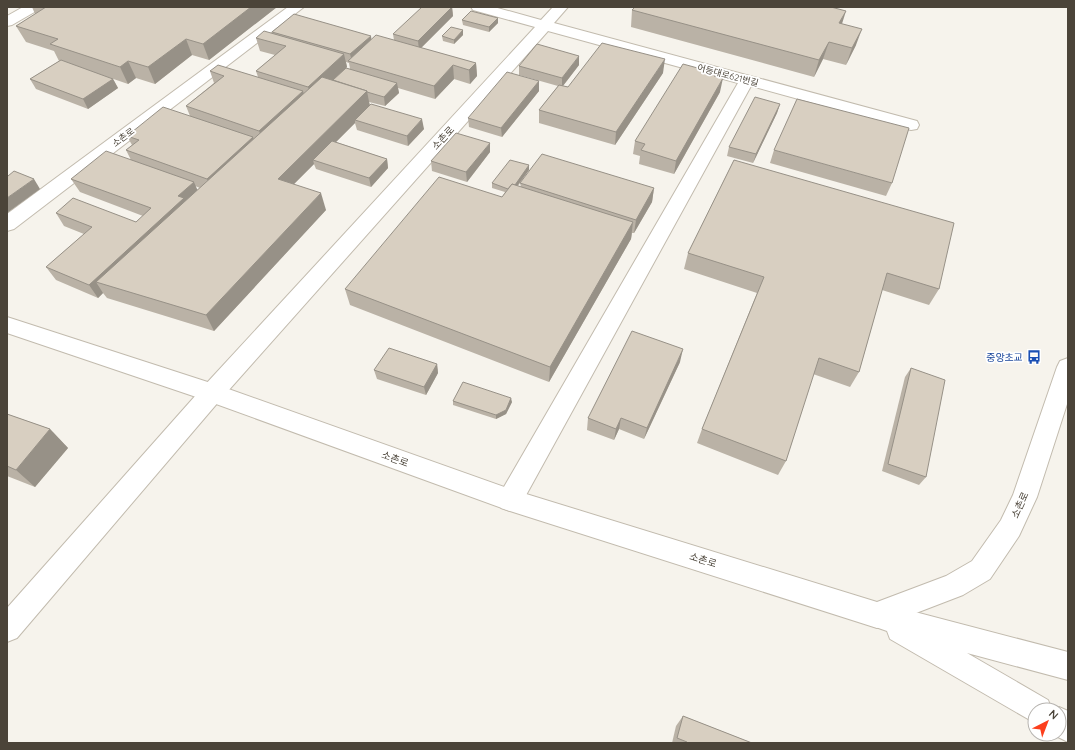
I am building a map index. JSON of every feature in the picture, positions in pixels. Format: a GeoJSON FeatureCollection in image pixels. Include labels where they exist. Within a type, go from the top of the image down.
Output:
{"type":"FeatureCollection","features":[{"type":"Feature","properties":{"kind":"street"},"geometry":{"type":"LineString","coordinates":[[7,22],[33,7]]}},
{"type":"Feature","properties":{"kind":"street","name":"소촌로"},"geometry":{"type":"LineString","coordinates":[[7,224],[297,7]]}},
{"type":"Feature","properties":{"kind":"street","name":"어등대로621번길"},"geometry":{"type":"LineString","coordinates":[[478,7],[911,125]]}},
{"type":"Feature","properties":{"kind":"street"},"geometry":{"type":"LineString","coordinates":[[545,26],[562,7]]}},
{"type":"Feature","properties":{"kind":"street","name":"소촌로"},"geometry":{"type":"LineString","coordinates":[[212,393],[545,26]]}},
{"type":"Feature","properties":{"kind":"street"},"geometry":{"type":"LineString","coordinates":[[510,500],[747,80]]}},
{"type":"Feature","properties":{"kind":"street","name":"소촌로"},"geometry":{"type":"LineString","coordinates":[[7,325],[212,393],[510,500],[877,615],[954,586],[981,570],[1010,528],[1025,496],[1068,367]]}},
{"type":"Feature","properties":{"kind":"street"},"geometry":{"type":"LineString","coordinates":[[7,628],[212,393]]}},
{"type":"Feature","properties":{"kind":"street"},"geometry":{"type":"LineString","coordinates":[[877,615],[1068,666]]}},
{"type":"Feature","properties":{"kind":"street"},"geometry":{"type":"LineString","coordinates":[[877,615],[1027,704]]}},
{"type":"Feature","properties":{"kind":"building"},"geometry":{"type":"Polygon","coordinates":[[[46,7],[251,7],[203,44],[186,39],[148,67],[128,61],[120,67],[50,44],[58,39],[16,26],[46,7]]]}},
{"type":"Feature","properties":{"kind":"building"},"geometry":{"type":"Polygon","coordinates":[[[422,7],[452,7],[418,41],[393,34],[422,7]]]}},
{"type":"Feature","properties":{"kind":"building"},"geometry":{"type":"Polygon","coordinates":[[[635,7],[831,7],[846,11],[839,23],[862,29],[852,48],[829,42],[819,60],[632,10],[635,7]]]}},
{"type":"Feature","properties":{"kind":"building"},"geometry":{"type":"Polygon","coordinates":[[[471,11],[498,18],[489,27],[462,20],[471,11]]]}},
{"type":"Feature","properties":{"kind":"building"},"geometry":{"type":"Polygon","coordinates":[[[294,14],[371,36],[350,54],[272,32],[294,14]]]}},
{"type":"Feature","properties":{"kind":"building"},"geometry":{"type":"Polygon","coordinates":[[[451,27],[463,30],[454,40],[442,36],[451,27]]]}},
{"type":"Feature","properties":{"kind":"building"},"geometry":{"type":"Polygon","coordinates":[[[264,31],[344,54],[308,87],[256,71],[286,46],[256,38],[264,31]]]}},
{"type":"Feature","properties":{"kind":"building"},"geometry":{"type":"Polygon","coordinates":[[[376,35],[476,63],[469,70],[453,65],[434,86],[348,61],[376,35]]]}},
{"type":"Feature","properties":{"kind":"building"},"geometry":{"type":"Polygon","coordinates":[[[602,43],[665,59],[616,132],[539,110],[559,85],[568,87],[602,43]]]}},
{"type":"Feature","properties":{"kind":"building"},"geometry":{"type":"Polygon","coordinates":[[[537,44],[579,56],[562,78],[519,66],[537,44]]]}},
{"type":"Feature","properties":{"kind":"building"},"geometry":{"type":"Polygon","coordinates":[[[61,60],[113,79],[83,99],[30,79],[61,60]]]}},
{"type":"Feature","properties":{"kind":"building"},"geometry":{"type":"Polygon","coordinates":[[[683,64],[716,73],[714,76],[723,78],[676,161],[641,150],[645,144],[635,141],[683,64]]]}},
{"type":"Feature","properties":{"kind":"building"},"geometry":{"type":"Polygon","coordinates":[[[218,65],[303,91],[259,131],[186,106],[224,76],[210,71],[218,65]]]}},
{"type":"Feature","properties":{"kind":"building"},"geometry":{"type":"Polygon","coordinates":[[[346,68],[397,83],[384,97],[333,80],[346,68]]]}},
{"type":"Feature","properties":{"kind":"building"},"geometry":{"type":"Polygon","coordinates":[[[507,72],[539,81],[501,128],[468,118],[507,72]]]}},
{"type":"Feature","properties":{"kind":"building"},"geometry":{"type":"Polygon","coordinates":[[[322,77],[367,91],[278,179],[321,193],[206,315],[96,282],[322,77]]]}},
{"type":"Feature","properties":{"kind":"building"},"geometry":{"type":"Polygon","coordinates":[[[755,97],[780,104],[756,154],[729,147],[755,97]]]}},
{"type":"Feature","properties":{"kind":"building"},"geometry":{"type":"Polygon","coordinates":[[[797,99],[909,128],[892,183],[774,150],[797,99]]]}},
{"type":"Feature","properties":{"kind":"building"},"geometry":{"type":"Polygon","coordinates":[[[371,104],[422,119],[407,136],[355,120],[371,104]]]}},
{"type":"Feature","properties":{"kind":"building"},"geometry":{"type":"Polygon","coordinates":[[[163,107],[253,137],[207,179],[126,150],[139,140],[127,136],[163,107]]]}},
{"type":"Feature","properties":{"kind":"building"},"geometry":{"type":"Polygon","coordinates":[[[456,133],[490,143],[466,172],[431,161],[456,133]]]}},
{"type":"Feature","properties":{"kind":"building"},"geometry":{"type":"Polygon","coordinates":[[[332,141],[387,159],[369,178],[313,160],[332,141]]]}},
{"type":"Feature","properties":{"kind":"building"},"geometry":{"type":"Polygon","coordinates":[[[106,151],[194,182],[178,196],[184,198],[89,285],[46,267],[92,227],[56,213],[73,198],[136,222],[151,208],[71,179],[106,151]]]}},
{"type":"Feature","properties":{"kind":"building"},"geometry":{"type":"Polygon","coordinates":[[[542,154],[654,188],[636,220],[520,183],[542,154]]]}},
{"type":"Feature","properties":{"kind":"building"},"geometry":{"type":"Polygon","coordinates":[[[510,160],[529,165],[515,185],[512,184],[508,189],[492,183],[510,160]]]}},
{"type":"Feature","properties":{"kind":"building"},"geometry":{"type":"Polygon","coordinates":[[[734,160],[954,223],[939,289],[887,273],[859,372],[819,358],[786,461],[702,429],[764,277],[688,253],[734,160]]]}},
{"type":"Feature","properties":{"kind":"building"},"geometry":{"type":"Polygon","coordinates":[[[14,171],[34,179],[7,198],[7,175],[8,176],[14,171]]]}},
{"type":"Feature","properties":{"kind":"building"},"geometry":{"type":"Polygon","coordinates":[[[439,177],[502,197],[512,184],[633,222],[550,367],[345,289],[439,177]]]}},
{"type":"Feature","properties":{"kind":"building"},"geometry":{"type":"Polygon","coordinates":[[[632,331],[683,349],[647,428],[621,418],[616,429],[588,418],[632,331]]]}},
{"type":"Feature","properties":{"kind":"building"},"geometry":{"type":"Polygon","coordinates":[[[389,348],[437,364],[424,387],[374,370],[389,348]]]}},
{"type":"Feature","properties":{"kind":"building"},"geometry":{"type":"Polygon","coordinates":[[[911,368],[945,380],[926,477],[888,464],[911,368]]]}},
{"type":"Feature","properties":{"kind":"building"},"geometry":{"type":"Polygon","coordinates":[[[463,382],[511,398],[506,410],[496,415],[453,401],[463,382]]]}},
{"type":"Feature","properties":{"kind":"building"},"geometry":{"type":"Polygon","coordinates":[[[7,414],[50,429],[16,470],[7,466],[7,414]]]}},
{"type":"Feature","properties":{"kind":"building"},"geometry":{"type":"Polygon","coordinates":[[[683,716],[752,743],[687,743],[677,738],[683,716]]]}},
{"type":"Feature","properties":{"kind":"place","name":"중앙초교"},"geometry":{"type":"Point","coordinates":[1034,357]}}]}
